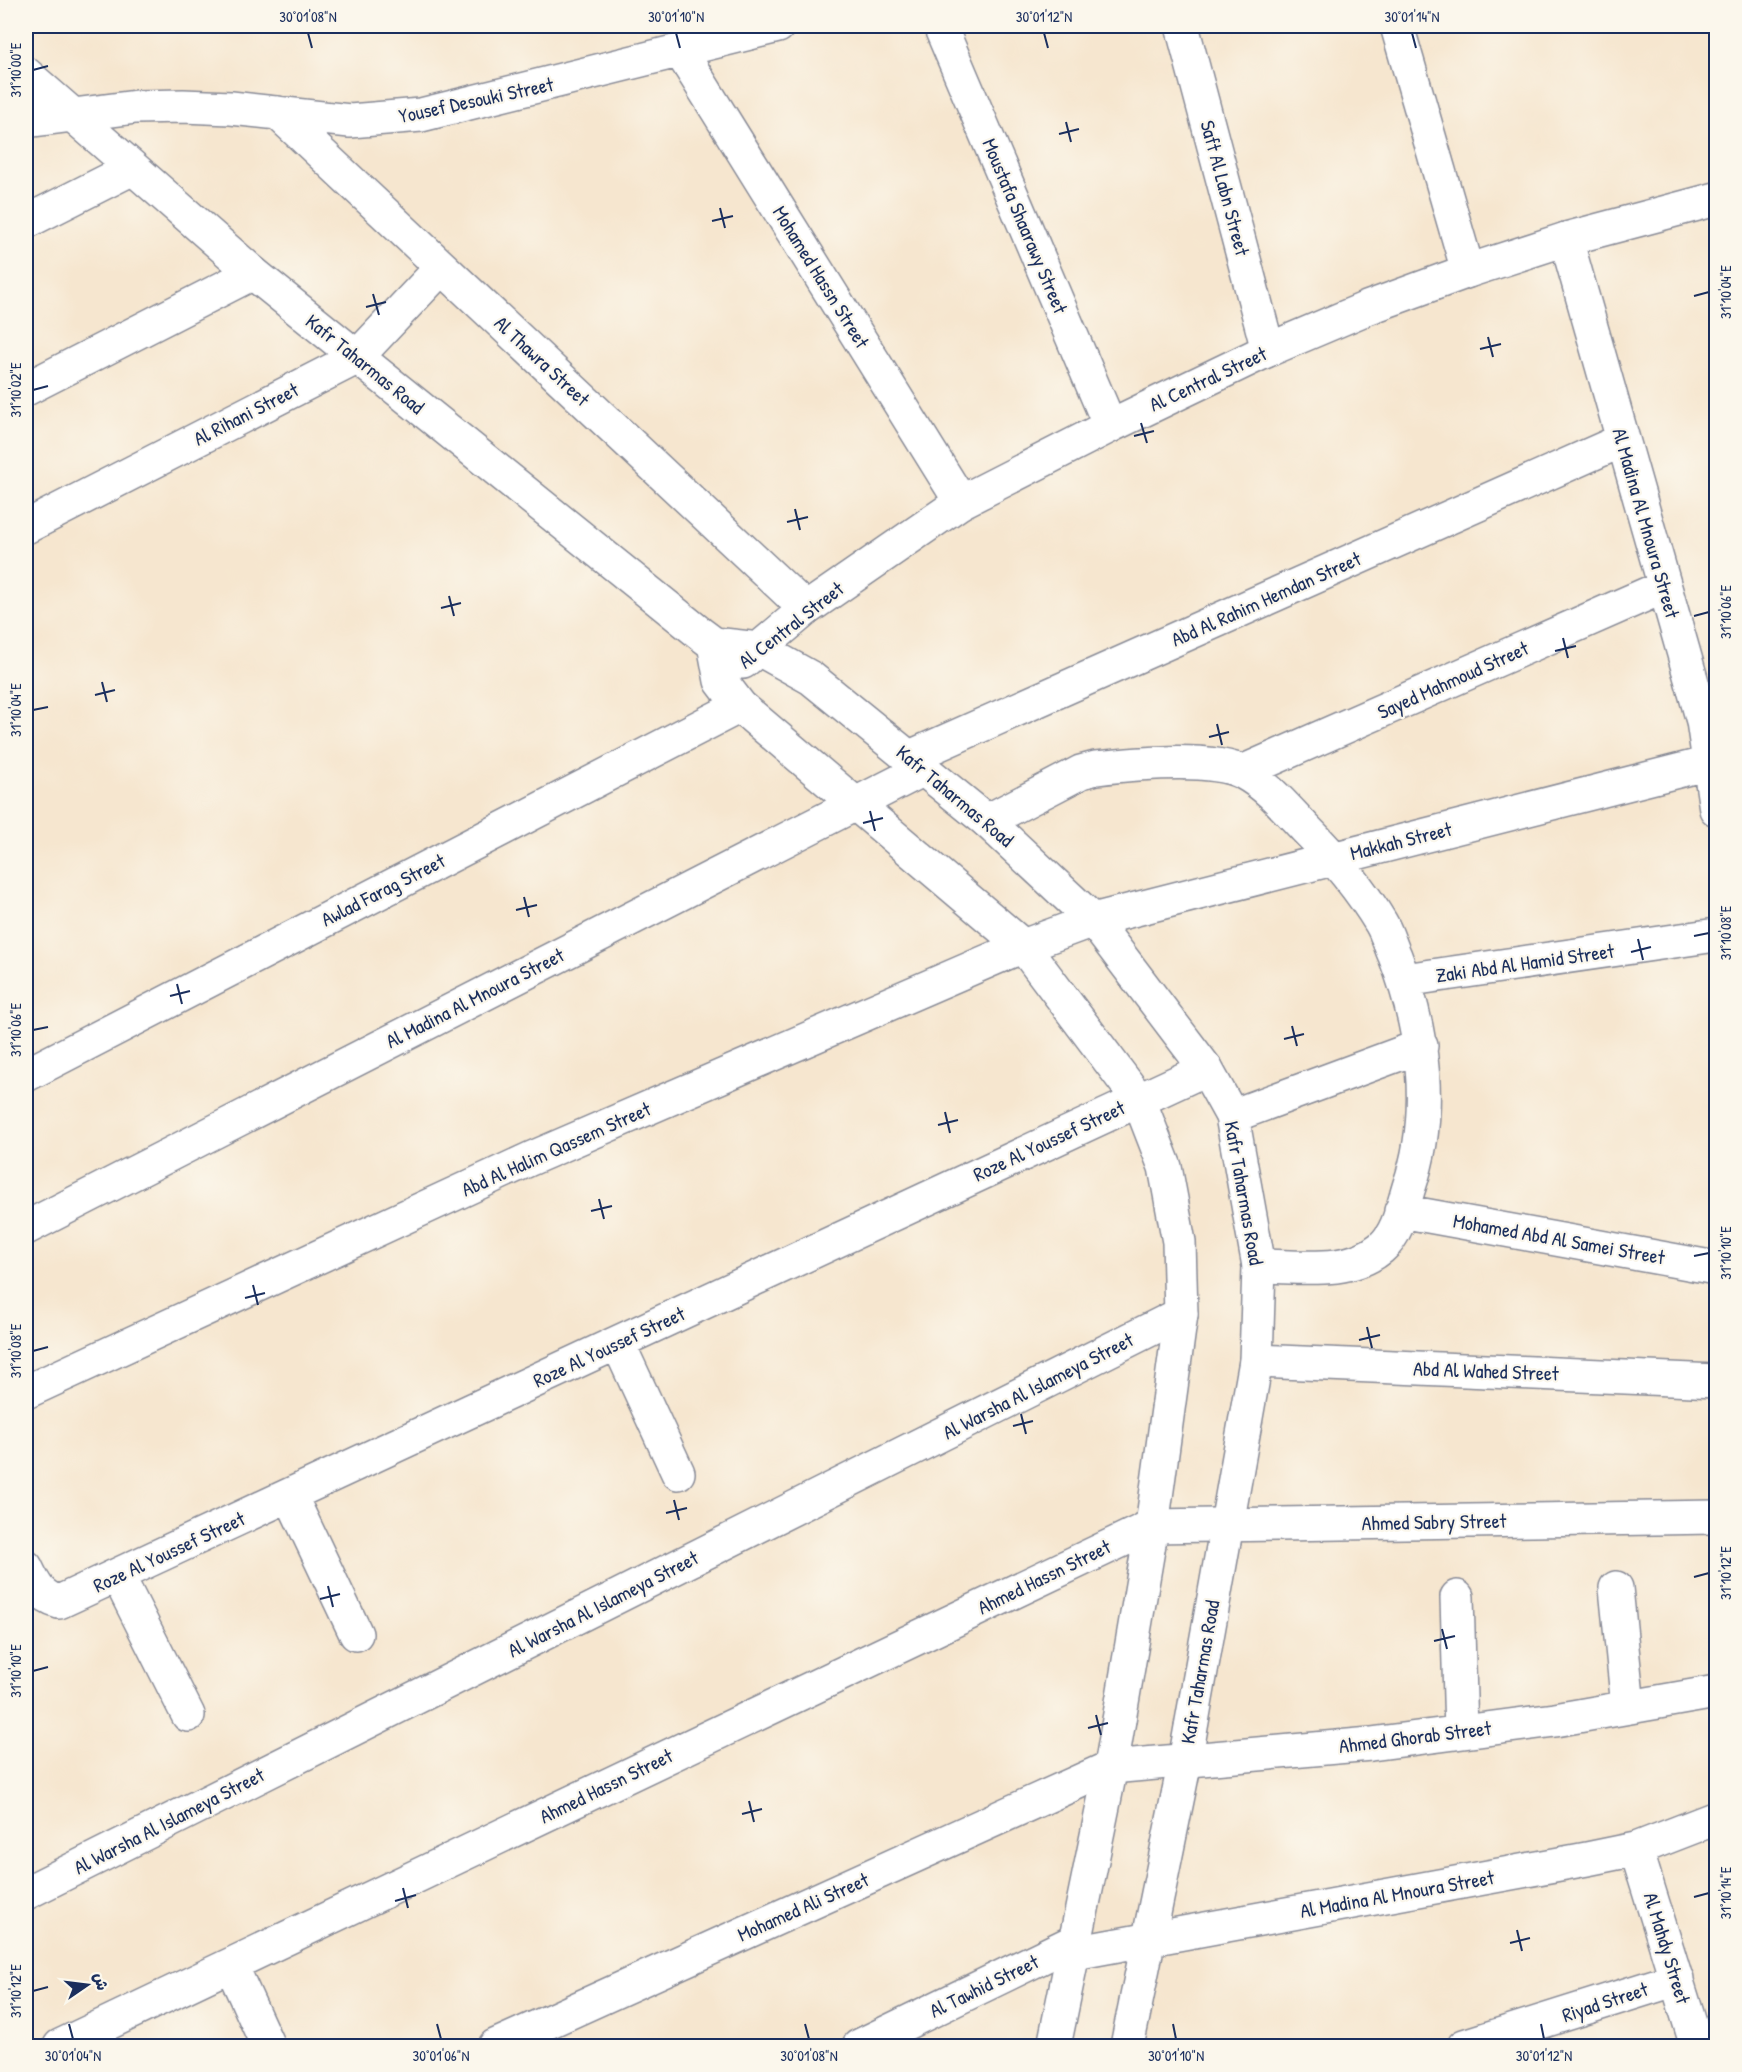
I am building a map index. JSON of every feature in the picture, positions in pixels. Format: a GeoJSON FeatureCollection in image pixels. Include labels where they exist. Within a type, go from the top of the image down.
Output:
{"type":"FeatureCollection","features":[{"type":"Feature","properties":{"kind":"street","name":"Yousef Desouki Street"},"geometry":{"type":"LineString","coordinates":[[26,121],[136,106],[183,106],[350,121],[421,115],[778,26]]}},
{"type":"Feature","properties":{"kind":"street","name":"Moustafa Shaarawy Street"},"geometry":{"type":"LineString","coordinates":[[940,26],[1110,426]]}},
{"type":"Feature","properties":{"kind":"street","name":"Saft Al Labn Street"},"geometry":{"type":"LineString","coordinates":[[1182,26],[1268,350]]}},
{"type":"Feature","properties":{"kind":"street"},"geometry":{"type":"LineString","coordinates":[[1397,26],[1468,271]]}},
{"type":"Feature","properties":{"kind":"street","name":"Mohamed Hassn Street"},"geometry":{"type":"LineString","coordinates":[[681,52],[961,502]]}},
{"type":"Feature","properties":{"kind":"street","name":"Kafr Taharmas Road"},"geometry":{"type":"LineString","coordinates":[[26,74],[131,169],[253,273],[714,644],[759,649],[811,678],[987,821],[1093,920],[1206,1069],[1232,1116],[1259,1266],[1256,1361],[1225,1525],[1185,1761],[1127,2046]]}},
{"type":"Feature","properties":{"kind":"street","name":"Al Thawra Street"},"geometry":{"type":"LineString","coordinates":[[278,113],[806,609]]}},
{"type":"Feature","properties":{"kind":"street"},"geometry":{"type":"LineString","coordinates":[[26,222],[131,169]]}},
{"type":"Feature","properties":{"kind":"street","name":"Al Central Street"},"geometry":{"type":"LineString","coordinates":[[731,693],[759,649],[806,609],[961,502],[1110,426],[1268,350],[1367,308],[1468,271],[1566,239],[1716,199]]}},
{"type":"Feature","properties":{"kind":"street","name":"Al Madina Al Mnoura Street"},"geometry":{"type":"LineString","coordinates":[[1566,239],[1663,587],[1709,719],[1709,763],[1716,809]]}},
{"type":"Feature","properties":{"kind":"street","name":"Al Rihani Street"},"geometry":{"type":"LineString","coordinates":[[26,527],[356,358],[442,267]]}},
{"type":"Feature","properties":{"kind":"street"},"geometry":{"type":"LineString","coordinates":[[26,389],[253,273]]}},
{"type":"Feature","properties":{"kind":"street","name":"Abd Al Rahim Hemdan Street"},"geometry":{"type":"LineString","coordinates":[[917,763],[1623,440]]}},
{"type":"Feature","properties":{"kind":"street","name":"Sayed Mahmoud Street"},"geometry":{"type":"LineString","coordinates":[[1242,772],[1663,587]]}},
{"type":"Feature","properties":{"kind":"street"},"geometry":{"type":"LineString","coordinates":[[714,644],[731,693],[1023,946],[1139,1100],[1166,1167],[1179,1242],[1181,1314],[1152,1526],[1111,1767],[1054,2046]]}},
{"type":"Feature","properties":{"kind":"street","name":"Awlad Farag Street"},"geometry":{"type":"LineString","coordinates":[[26,1075],[731,693]]}},
{"type":"Feature","properties":{"kind":"street","name":"Al Madina Al Mnoura Street"},"geometry":{"type":"LineString","coordinates":[[26,1228],[856,802],[917,763]]}},
{"type":"Feature","properties":{"kind":"street"},"geometry":{"type":"LineString","coordinates":[[987,821],[1081,772],[1096,768],[1209,763],[1242,772],[1267,790],[1335,858],[1382,924],[1404,980],[1421,1046],[1423,1115],[1414,1172],[1396,1227],[1383,1247],[1365,1260],[1342,1266],[1259,1266]]}},
{"type":"Feature","properties":{"kind":"street","name":"Makkah Street"},"geometry":{"type":"LineString","coordinates":[[1093,920],[1709,763]]}},
{"type":"Feature","properties":{"kind":"street","name":"Abd Al Halim Qassem Street"},"geometry":{"type":"LineString","coordinates":[[26,1392],[530,1159],[1023,946],[1093,920]]}},
{"type":"Feature","properties":{"kind":"street","name":"Zaki Abd Al Hamid Street"},"geometry":{"type":"LineString","coordinates":[[1404,980],[1716,935]]}},
{"type":"Feature","properties":{"kind":"street"},"geometry":{"type":"LineString","coordinates":[[1232,1116],[1421,1046]]}},
{"type":"Feature","properties":{"kind":"street","name":"Roze Al Youssef Street"},"geometry":{"type":"LineString","coordinates":[[26,1567],[37,1588],[46,1599],[59,1602],[1206,1069]]}},
{"type":"Feature","properties":{"kind":"street","name":"Mohamed Abd Al Samei Street"},"geometry":{"type":"LineString","coordinates":[[1401,1210],[1716,1268]]}},
{"type":"Feature","properties":{"kind":"street","name":"Al Warsha Al Islameya Street"},"geometry":{"type":"LineString","coordinates":[[26,1893],[1181,1314]]}},
{"type":"Feature","properties":{"kind":"street"},"geometry":{"type":"LineString","coordinates":[[618,1342],[678,1473]]}},
{"type":"Feature","properties":{"kind":"street","name":"Abd Al Wahed Street"},"geometry":{"type":"LineString","coordinates":[[1256,1361],[1716,1381]]}},
{"type":"Feature","properties":{"kind":"street"},"geometry":{"type":"LineString","coordinates":[[290,1495],[356,1634]]}},
{"type":"Feature","properties":{"kind":"street","name":"Ahmed Sabry Street"},"geometry":{"type":"LineString","coordinates":[[1152,1526],[1716,1517]]}},
{"type":"Feature","properties":{"kind":"street","name":"Ahmed Hassn Street"},"geometry":{"type":"LineString","coordinates":[[60,2046],[1152,1526]]}},
{"type":"Feature","properties":{"kind":"street"},"geometry":{"type":"LineString","coordinates":[[118,1576],[188,1715]]}},
{"type":"Feature","properties":{"kind":"street"},"geometry":{"type":"LineString","coordinates":[[1616,1588],[1628,1707]]}},
{"type":"Feature","properties":{"kind":"street"},"geometry":{"type":"LineString","coordinates":[[1457,1597],[1461,1732]]}},
{"type":"Feature","properties":{"kind":"street","name":"Ahmed Ghorab Street"},"geometry":{"type":"LineString","coordinates":[[1111,1767],[1371,1744],[1716,1692]]}},
{"type":"Feature","properties":{"kind":"street","name":"Mohamed Ali Street"},"geometry":{"type":"LineString","coordinates":[[495,2046],[1111,1767]]}},
{"type":"Feature","properties":{"kind":"street","name":"Al Madina Al Mnoura Street"},"geometry":{"type":"LineString","coordinates":[[1075,1947],[1147,1940],[1636,1849],[1716,1818]]}},
{"type":"Feature","properties":{"kind":"street","name":"Al Mahdy Street"},"geometry":{"type":"LineString","coordinates":[[1636,1849],[1697,2046]]}},
{"type":"Feature","properties":{"kind":"street","name":"Al Tawhid Street"},"geometry":{"type":"LineString","coordinates":[[859,2046],[1075,1947]]}},
{"type":"Feature","properties":{"kind":"street"},"geometry":{"type":"LineString","coordinates":[[231,1965],[268,2046]]}},
{"type":"Feature","properties":{"kind":"street","name":"Riyad Street"},"geometry":{"type":"LineString","coordinates":[[1464,2046],[1677,1979]]}}]}
